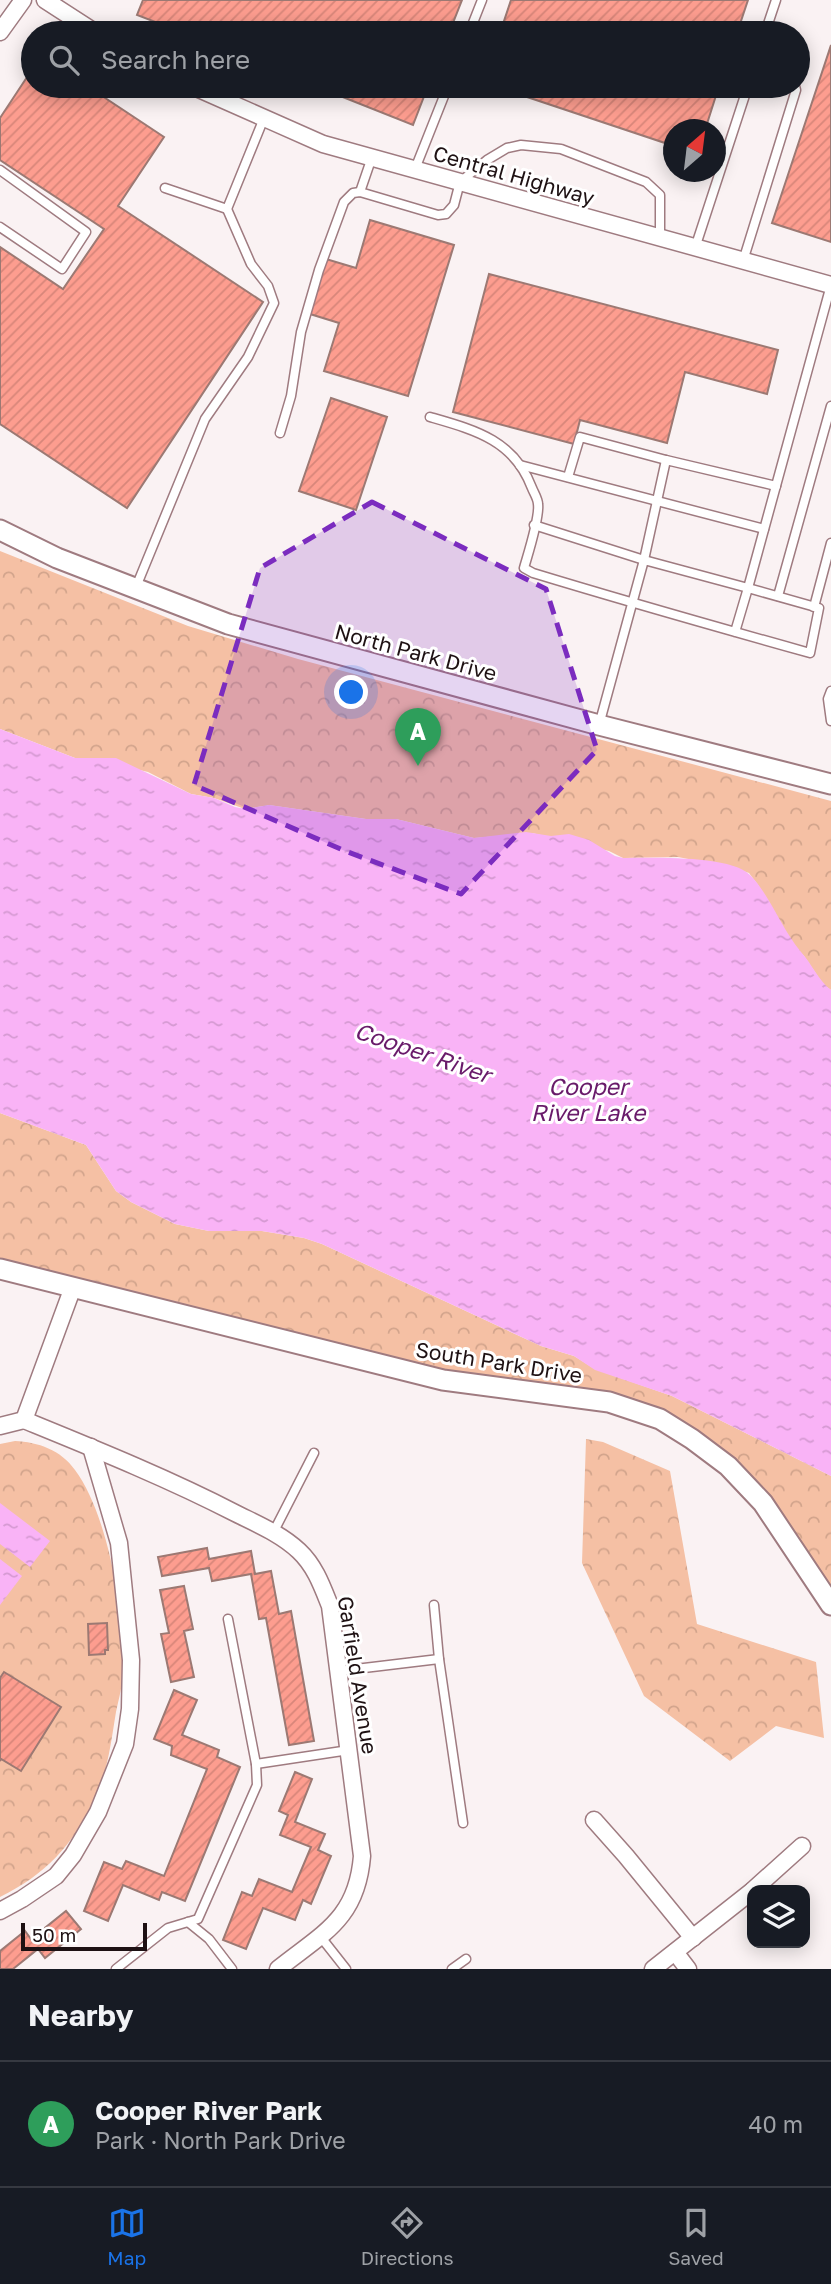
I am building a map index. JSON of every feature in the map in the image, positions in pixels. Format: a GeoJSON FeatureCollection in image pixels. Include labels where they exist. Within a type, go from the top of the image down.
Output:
{"type":"FeatureCollection","features":[{"type":"Feature","properties":{"kind":"street"},"geometry":{"type":"LineString","coordinates":[[0,32],[23,0]]}},
{"type":"Feature","properties":{"kind":"street"},"geometry":{"type":"LineString","coordinates":[[45,0],[77,21]]}},
{"type":"Feature","properties":{"kind":"street","name":"Central Highway"},"geometry":{"type":"LineString","coordinates":[[219,98],[323,144],[831,285]]}},
{"type":"Feature","properties":{"kind":"street","name":"North Park Drive"},"geometry":{"type":"LineString","coordinates":[[0,530],[57,558],[228,624],[599,725],[831,784]]}},
{"type":"Feature","properties":{"kind":"street","name":"South Park Drive"},"geometry":{"type":"LineString","coordinates":[[0,1269],[443,1380],[609,1402],[660,1419],[728,1466],[763,1503],[831,1605]]}},
{"type":"Feature","properties":{"kind":"street"},"geometry":{"type":"LineString","coordinates":[[0,1426],[24,1420],[73,1287]]}},
{"type":"Feature","properties":{"kind":"street","name":"Garfield Avenue"},"geometry":{"type":"LineString","coordinates":[[24,1420],[214,1502],[273,1533],[300,1552],[314,1569],[330,1606],[362,1856],[350,1904],[340,1918],[278,1969]]}},
{"type":"Feature","properties":{"kind":"street"},"geometry":{"type":"LineString","coordinates":[[0,1911],[56,1876],[73,1855],[98,1812],[125,1744],[130,1709],[131,1660],[119,1543],[91,1447]]}},
{"type":"Feature","properties":{"kind":"street"},"geometry":{"type":"LineString","coordinates":[[594,1820],[693,1938]]}},
{"type":"Feature","properties":{"kind":"street"},"geometry":{"type":"LineString","coordinates":[[760,1885],[802,1846]]}},
{"type":"Feature","properties":{"kind":"street"},"geometry":{"type":"LineString","coordinates":[[653,1969],[747,1896]]}},
{"type":"Feature","properties":{"kind":"street"},"geometry":{"type":"LineString","coordinates":[[675,1952],[688,1969]]}},
{"type":"Feature","properties":{"kind":"lane"},"geometry":{"type":"LineString","coordinates":[[474,21],[482,0]]}},
{"type":"Feature","properties":{"kind":"lane"},"geometry":{"type":"LineString","coordinates":[[769,21],[776,0]]}},
{"type":"Feature","properties":{"kind":"lane"},"geometry":{"type":"LineString","coordinates":[[415,169],[443,98]]}},
{"type":"Feature","properties":{"kind":"lane"},"geometry":{"type":"LineString","coordinates":[[695,248],[744,98]]}},
{"type":"Feature","properties":{"kind":"lane"},"geometry":{"type":"LineString","coordinates":[[743,261],[794,98]]}},
{"type":"Feature","properties":{"kind":"lane"},"geometry":{"type":"LineString","coordinates":[[135,589],[205,419],[248,357],[274,303],[268,286],[251,264],[227,209],[264,118]]}},
{"type":"Feature","properties":{"kind":"lane"},"geometry":{"type":"LineString","coordinates":[[280,433],[290,396],[301,332],[319,270],[344,202],[353,193],[360,192],[438,215],[446,214],[454,205],[460,182],[507,148],[521,145],[561,149],[646,182],[660,195],[660,238]]}},
{"type":"Feature","properties":{"kind":"lane"},"geometry":{"type":"LineString","coordinates":[[360,192],[372,158]]}},
{"type":"Feature","properties":{"kind":"lane"},"geometry":{"type":"LineString","coordinates":[[0,170],[86,232],[62,269],[0,227]]}},
{"type":"Feature","properties":{"kind":"lane"},"geometry":{"type":"LineString","coordinates":[[165,188],[227,209]]}},
{"type":"Feature","properties":{"kind":"lane"},"geometry":{"type":"LineString","coordinates":[[735,632],[831,285]]}},
{"type":"Feature","properties":{"kind":"lane"},"geometry":{"type":"LineString","coordinates":[[778,596],[831,405]]}},
{"type":"Feature","properties":{"kind":"lane"},"geometry":{"type":"LineString","coordinates":[[430,416],[465,426],[491,438],[513,454],[528,476],[538,505],[524,568],[632,604],[810,653],[819,608],[644,560],[534,525]]}},
{"type":"Feature","properties":{"kind":"lane"},"geometry":{"type":"LineString","coordinates":[[568,477],[580,437],[776,486]]}},
{"type":"Feature","properties":{"kind":"lane"},"geometry":{"type":"LineString","coordinates":[[599,725],[644,560],[666,460]]}},
{"type":"Feature","properties":{"kind":"lane"},"geometry":{"type":"LineString","coordinates":[[520,465],[764,529]]}},
{"type":"Feature","properties":{"kind":"lane"},"geometry":{"type":"LineString","coordinates":[[814,607],[831,543]]}},
{"type":"Feature","properties":{"kind":"lane"},"geometry":{"type":"LineString","coordinates":[[831,691],[828,699],[831,721]]}},
{"type":"Feature","properties":{"kind":"lane"},"geometry":{"type":"LineString","coordinates":[[273,1533],[314,1453]]}},
{"type":"Feature","properties":{"kind":"lane"},"geometry":{"type":"LineString","coordinates":[[434,1605],[439,1659],[463,1823]]}},
{"type":"Feature","properties":{"kind":"lane"},"geometry":{"type":"LineString","coordinates":[[116,1969],[168,1928],[198,1919],[257,1785],[256,1764],[228,1619]]}},
{"type":"Feature","properties":{"kind":"lane"},"geometry":{"type":"LineString","coordinates":[[339,1671],[439,1659]]}},
{"type":"Feature","properties":{"kind":"lane"},"geometry":{"type":"LineString","coordinates":[[256,1764],[349,1750]]}},
{"type":"Feature","properties":{"kind":"lane"},"geometry":{"type":"LineString","coordinates":[[188,1922],[209,1939],[232,1969]]}},
{"type":"Feature","properties":{"kind":"lane"},"geometry":{"type":"LineString","coordinates":[[320,1936],[346,1969]]}},
{"type":"Feature","properties":{"kind":"lane"},"geometry":{"type":"LineString","coordinates":[[452,1969],[466,1959]]}},
{"type":"Feature","properties":{"kind":"highlighted area"},"geometry":{"type":"Polygon","coordinates":[[[372,502],[546,589],[597,750],[461,894],[345,851],[194,785],[260,568],[372,502]]]}},
{"type":"Feature","properties":{"kind":"green space"},"geometry":{"type":"Polygon","coordinates":[[[0,551],[188,626],[298,659],[831,801],[831,990],[823,984],[791,942],[749,873],[734,868],[678,857],[623,858],[609,851],[532,833],[474,838],[396,819],[366,819],[269,805],[245,809],[214,798],[191,794],[148,772],[89,758],[75,758],[0,729],[0,551]]]}},
{"type":"Feature","properties":{"kind":"green space"},"geometry":{"type":"Polygon","coordinates":[[[0,1113],[86,1145],[116,1191],[131,1202],[175,1224],[209,1231],[262,1231],[322,1244],[541,1346],[574,1356],[595,1369],[672,1396],[831,1476],[831,1605],[763,1503],[660,1419],[0,1269],[0,1113]]]}},
{"type":"Feature","properties":{"kind":"green space"},"geometry":{"type":"Polygon","coordinates":[[[586,1439],[603,1442],[670,1471],[697,1624],[816,1662],[824,1738],[776,1726],[730,1761],[644,1696],[582,1563],[586,1439]]]}},
{"type":"Feature","properties":{"kind":"green space"},"geometry":{"type":"Polygon","coordinates":[[[15,1441],[40,1445],[56,1452],[75,1470],[87,1489],[97,1512],[112,1566],[121,1622],[123,1670],[106,1768],[86,1816],[67,1845],[44,1869],[0,1897],[0,1444],[15,1441]]]}},
{"type":"Feature","properties":{"kind":"water","name":"Cooper River Lake"},"geometry":{"type":"Polygon","coordinates":[[[0,729],[75,758],[116,758],[191,794],[214,798],[245,809],[269,805],[366,819],[396,819],[474,838],[526,832],[551,836],[569,834],[589,840],[623,858],[708,861],[726,864],[750,875],[764,892],[794,943],[822,982],[831,990],[831,1476],[672,1396],[595,1370],[574,1356],[541,1346],[322,1244],[262,1231],[209,1231],[175,1224],[131,1202],[116,1191],[86,1145],[0,1113],[0,729]]]}},
{"type":"Feature","properties":{"kind":"water"},"geometry":{"type":"Polygon","coordinates":[[[0,1503],[50,1541],[30,1567],[0,1544],[0,1503]]]}},
{"type":"Feature","properties":{"kind":"water"},"geometry":{"type":"Polygon","coordinates":[[[0,1559],[22,1576],[0,1605],[0,1559]]]}},
{"type":"Feature","properties":{"kind":"building"},"geometry":{"type":"Polygon","coordinates":[[[143,0],[462,0],[454,21],[153,21],[137,15],[143,0]]]}},
{"type":"Feature","properties":{"kind":"building"},"geometry":{"type":"Polygon","coordinates":[[[511,0],[748,0],[741,21],[504,21],[511,0]]]}},
{"type":"Feature","properties":{"kind":"building"},"geometry":{"type":"Polygon","coordinates":[[[831,45],[831,242],[772,223],[831,45]]]}},
{"type":"Feature","properties":{"kind":"building"},"geometry":{"type":"Polygon","coordinates":[[[21,86],[21,98],[105,98],[164,137],[118,206],[263,302],[127,508],[0,424],[0,247],[63,289],[104,229],[0,160],[0,118],[21,86]]]}},
{"type":"Feature","properties":{"kind":"building"},"geometry":{"type":"Polygon","coordinates":[[[345,98],[423,98],[413,125],[345,98]]]}},
{"type":"Feature","properties":{"kind":"building"},"geometry":{"type":"Polygon","coordinates":[[[530,98],[715,98],[708,119],[663,119],[663,142],[530,98]]]}},
{"type":"Feature","properties":{"kind":"building"},"geometry":{"type":"Polygon","coordinates":[[[370,220],[454,245],[408,396],[324,371],[339,323],[310,314],[326,259],[356,268],[370,220]]]}},
{"type":"Feature","properties":{"kind":"building"},"geometry":{"type":"Polygon","coordinates":[[[489,274],[778,350],[767,394],[685,372],[667,443],[580,420],[574,444],[453,412],[489,274]]]}},
{"type":"Feature","properties":{"kind":"building"},"geometry":{"type":"Polygon","coordinates":[[[331,398],[387,417],[356,510],[299,491],[331,398]]]}},
{"type":"Feature","properties":{"kind":"building"},"geometry":{"type":"Polygon","coordinates":[[[207,1548],[209,1559],[251,1551],[255,1574],[271,1571],[279,1614],[291,1611],[314,1741],[289,1745],[266,1618],[259,1619],[251,1574],[212,1581],[209,1568],[162,1576],[158,1557],[207,1548]]]}},
{"type":"Feature","properties":{"kind":"building"},"geometry":{"type":"Polygon","coordinates":[[[184,1586],[193,1629],[184,1631],[194,1677],[171,1682],[161,1634],[169,1633],[160,1590],[184,1586]]]}},
{"type":"Feature","properties":{"kind":"building"},"geometry":{"type":"Polygon","coordinates":[[[107,1623],[108,1650],[105,1650],[105,1654],[89,1655],[88,1624],[107,1623]]]}},
{"type":"Feature","properties":{"kind":"building"},"geometry":{"type":"Polygon","coordinates":[[[4,1672],[61,1707],[21,1771],[1,1759],[0,1761],[0,1678],[4,1672]]]}},
{"type":"Feature","properties":{"kind":"building"},"geometry":{"type":"Polygon","coordinates":[[[174,1690],[197,1700],[182,1735],[219,1750],[217,1757],[240,1767],[185,1901],[162,1892],[159,1900],[123,1885],[108,1921],[84,1911],[104,1862],[122,1869],[126,1861],[164,1876],[207,1769],[171,1755],[172,1746],[154,1739],[174,1690]]]}},
{"type":"Feature","properties":{"kind":"building"},"geometry":{"type":"Polygon","coordinates":[[[295,1772],[312,1779],[295,1822],[325,1834],[318,1850],[331,1856],[311,1904],[303,1900],[295,1920],[263,1908],[246,1949],[223,1940],[242,1892],[252,1896],[259,1879],[292,1892],[311,1847],[280,1835],[288,1815],[279,1811],[295,1772]]]}},
{"type":"Feature","properties":{"kind":"building"},"geometry":{"type":"Polygon","coordinates":[[[66,1911],[81,1929],[45,1958],[38,1949],[13,1969],[0,1969],[0,1951],[25,1931],[31,1939],[66,1911]]]}},
{"type":"Feature","properties":{"kind":"place","name":"Cooper River Park"},"geometry":{"type":"Point","coordinates":[418,766]}},
{"type":"Feature","properties":{"kind":"water label","name":"Cooper River"},"geometry":{"type":"Point","coordinates":[423,1052]}}]}
